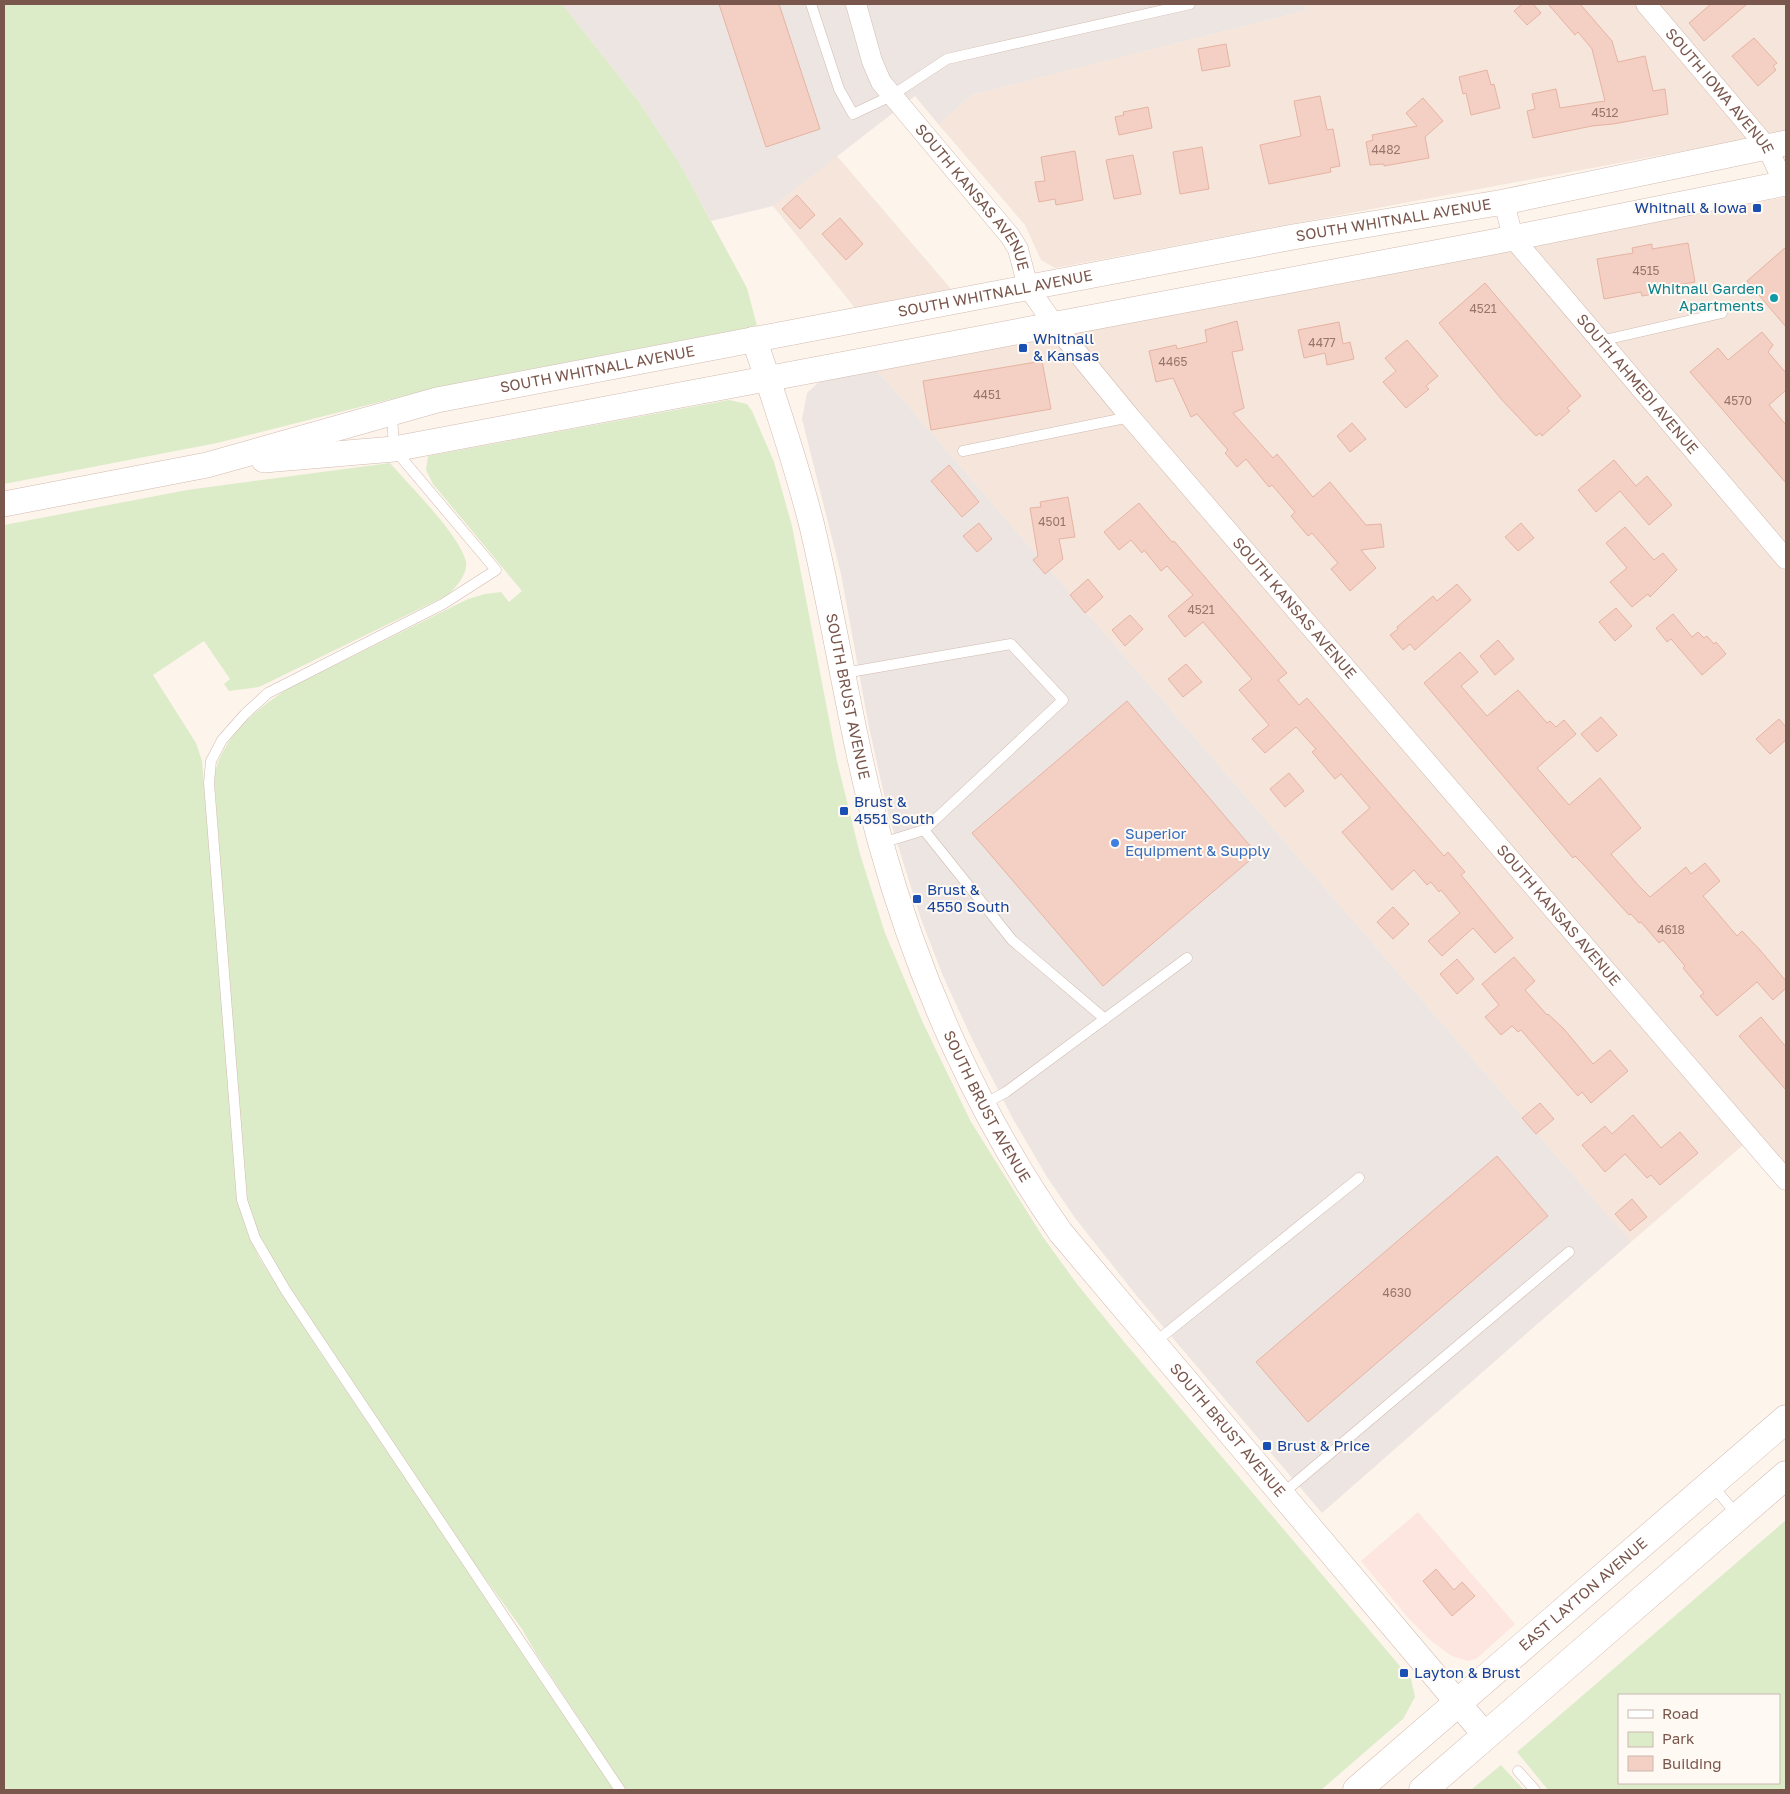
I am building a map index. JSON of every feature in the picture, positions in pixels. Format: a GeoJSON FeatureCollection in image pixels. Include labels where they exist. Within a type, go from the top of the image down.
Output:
{"type":"FeatureCollection","features":[{"type":"Feature","properties":{"kind":"main road","name":"EAST LAYTON AVENUE"},"geometry":{"type":"LineString","coordinates":[[1357,1790],[1786,1419]]}},
{"type":"Feature","properties":{"kind":"main road"},"geometry":{"type":"LineString","coordinates":[[1423,1790],[1786,1475]]}},
{"type":"Feature","properties":{"kind":"street","name":"SOUTH KANSAS AVENUE"},"geometry":{"type":"LineString","coordinates":[[856,4],[872,60],[881,82],[1010,236],[1020,256],[1028,287],[1053,323],[1130,417],[1786,1180]]}},
{"type":"Feature","properties":{"kind":"street","name":"SOUTH IOWA AVENUE"},"geometry":{"type":"LineString","coordinates":[[1646,4],[1777,145],[1785,185]]}},
{"type":"Feature","properties":{"kind":"street","name":"SOUTH WHITNALL AVENUE"},"geometry":{"type":"LineString","coordinates":[[4,504],[208,465],[438,400],[1028,287],[1293,238],[1504,202],[1777,145]]}},
{"type":"Feature","properties":{"kind":"street","name":"SOUTH WHITNALL AVENUE"},"geometry":{"type":"LineString","coordinates":[[208,465],[394,450],[1785,185]]}},
{"type":"Feature","properties":{"kind":"street","name":"SOUTH AHMEDI AVENUE"},"geometry":{"type":"LineString","coordinates":[[1504,202],[1512,238],[1786,559]]}},
{"type":"Feature","properties":{"kind":"street"},"geometry":{"type":"LineString","coordinates":[[1293,238],[1302,277]]}},
{"type":"Feature","properties":{"kind":"street","name":"SOUTH BRUST AVENUE"},"geometry":{"type":"LineString","coordinates":[[754,339],[812,527],[850,710],[881,843],[923,973],[1003,1142],[1038,1201],[1061,1233],[1486,1736]]}},
{"type":"Feature","properties":{"kind":"lane"},"geometry":{"type":"LineString","coordinates":[[811,4],[839,89],[853,114],[892,96],[947,60],[1190,4]]}},
{"type":"Feature","properties":{"kind":"lane"},"geometry":{"type":"LineString","coordinates":[[1600,341],[1722,313]]}},
{"type":"Feature","properties":{"kind":"lane"},"geometry":{"type":"LineString","coordinates":[[392,412],[394,450],[496,570],[443,604],[277,687],[232,729],[211,761],[209,783],[242,1200],[255,1238],[286,1292],[620,1790]]}},
{"type":"Feature","properties":{"kind":"lane"},"geometry":{"type":"LineString","coordinates":[[963,451],[1130,417]]}},
{"type":"Feature","properties":{"kind":"lane"},"geometry":{"type":"LineString","coordinates":[[844,674],[1012,644],[1063,700],[924,830],[881,843]]}},
{"type":"Feature","properties":{"kind":"lane"},"geometry":{"type":"LineString","coordinates":[[924,830],[1012,940],[1105,1019]]}},
{"type":"Feature","properties":{"kind":"lane"},"geometry":{"type":"LineString","coordinates":[[984,1104],[1006,1092],[1187,958]]}},
{"type":"Feature","properties":{"kind":"lane"},"geometry":{"type":"LineString","coordinates":[[1153,1344],[1359,1178]]}},
{"type":"Feature","properties":{"kind":"lane"},"geometry":{"type":"LineString","coordinates":[[1282,1495],[1569,1252]]}},
{"type":"Feature","properties":{"kind":"lane"},"geometry":{"type":"LineString","coordinates":[[1711,1484],[1739,1516]]}},
{"type":"Feature","properties":{"kind":"lane"},"geometry":{"type":"LineString","coordinates":[[1518,1771],[1535,1790]]}},
{"type":"Feature","properties":{"kind":"shaded area"},"geometry":{"type":"Polygon","coordinates":[[[562,4],[1303,4],[1308,10],[971,95],[939,125],[915,96],[773,206],[711,221],[680,164],[637,99],[562,4]]]}},
{"type":"Feature","properties":{"kind":"shaded area"},"geometry":{"type":"Polygon","coordinates":[[[1303,4],[1786,4],[1786,132],[1055,268],[1041,260],[1025,225],[939,125],[971,95],[1308,10],[1303,4]]]}},
{"type":"Feature","properties":{"kind":"shaded area"},"geometry":{"type":"Polygon","coordinates":[[[837,156],[951,289],[855,308],[773,206],[837,156]]]}},
{"type":"Feature","properties":{"kind":"shaded area"},"geometry":{"type":"Polygon","coordinates":[[[1786,197],[1786,1166],[1758,1132],[1631,1242],[877,370],[1786,197]]]}},
{"type":"Feature","properties":{"kind":"shaded area"},"geometry":{"type":"Polygon","coordinates":[[[877,370],[1631,1242],[1322,1513],[1136,1295],[1075,1218],[1047,1177],[1013,1119],[973,1041],[943,976],[921,919],[889,817],[869,727],[841,574],[802,419],[807,393],[821,380],[877,370]]]}},
{"type":"Feature","properties":{"kind":"shaded area"},"geometry":{"type":"Polygon","coordinates":[[[1418,1512],[1515,1624],[1476,1659],[1467,1661],[1450,1655],[1430,1640],[1410,1620],[1361,1561],[1418,1512]]]}},
{"type":"Feature","properties":{"kind":"green space"},"geometry":{"type":"Polygon","coordinates":[[[4,4],[562,4],[637,99],[680,164],[747,288],[757,326],[443,386],[217,443],[4,484],[4,4]]]}},
{"type":"Feature","properties":{"kind":"green space"},"geometry":{"type":"Polygon","coordinates":[[[729,400],[747,404],[752,411],[774,462],[792,526],[837,761],[860,854],[885,933],[923,1023],[971,1122],[1043,1237],[1077,1284],[1411,1679],[1415,1697],[1403,1719],[1321,1790],[626,1790],[537,1655],[522,1629],[473,1562],[293,1296],[260,1240],[246,1197],[214,776],[225,748],[243,724],[267,703],[291,687],[468,599],[501,592],[509,602],[522,591],[433,484],[426,470],[428,456],[729,400]]]}},
{"type":"Feature","properties":{"kind":"green space"},"geometry":{"type":"Polygon","coordinates":[[[390,463],[445,525],[462,551],[466,562],[465,571],[458,584],[448,595],[259,687],[229,691],[224,684],[230,679],[204,641],[153,675],[196,743],[202,761],[240,1209],[248,1234],[260,1259],[320,1352],[615,1790],[4,1790],[4,525],[187,490],[390,463]]]}},
{"type":"Feature","properties":{"kind":"green space"},"geometry":{"type":"Polygon","coordinates":[[[1786,1520],[1786,1790],[1548,1790],[1517,1752],[1786,1520]]]}},
{"type":"Feature","properties":{"kind":"green space"},"geometry":{"type":"Polygon","coordinates":[[[1501,1765],[1524,1790],[1471,1790],[1501,1765]]]}},
{"type":"Feature","properties":{"kind":"building"},"geometry":{"type":"Polygon","coordinates":[[[719,4],[779,4],[820,129],[766,147],[719,4]]]}},
{"type":"Feature","properties":{"kind":"building"},"geometry":{"type":"Polygon","coordinates":[[[1522,4],[1533,4],[1541,13],[1527,25],[1514,11],[1522,4]]]}},
{"type":"Feature","properties":{"kind":"building"},"geometry":{"type":"Polygon","coordinates":[[[1548,4],[1580,4],[1612,41],[1618,62],[1645,56],[1653,91],[1665,89],[1668,114],[1533,138],[1527,111],[1535,109],[1532,94],[1556,89],[1560,108],[1605,101],[1592,49],[1578,32],[1575,35],[1548,4]]]}},
{"type":"Feature","properties":{"kind":"building"},"geometry":{"type":"Polygon","coordinates":[[[1711,4],[1747,4],[1704,41],[1689,23],[1711,4]]]}},
{"type":"Feature","properties":{"kind":"building"},"geometry":{"type":"Polygon","coordinates":[[[1754,38],[1777,63],[1773,66],[1776,70],[1758,86],[1732,56],[1754,38]]]}},
{"type":"Feature","properties":{"kind":"building"},"geometry":{"type":"Polygon","coordinates":[[[1226,44],[1230,66],[1202,71],[1198,49],[1226,44]]]}},
{"type":"Feature","properties":{"kind":"building"},"geometry":{"type":"Polygon","coordinates":[[[1487,70],[1491,85],[1494,84],[1500,108],[1471,115],[1466,93],[1463,94],[1459,77],[1487,70]]]}},
{"type":"Feature","properties":{"kind":"building"},"geometry":{"type":"Polygon","coordinates":[[[1320,96],[1327,130],[1333,129],[1340,166],[1330,168],[1331,172],[1269,184],[1260,145],[1301,136],[1294,101],[1320,96]]]}},
{"type":"Feature","properties":{"kind":"building"},"geometry":{"type":"Polygon","coordinates":[[[1423,98],[1443,121],[1425,137],[1429,158],[1384,166],[1384,164],[1370,165],[1366,142],[1373,140],[1372,135],[1417,126],[1406,113],[1423,98]]]}},
{"type":"Feature","properties":{"kind":"building"},"geometry":{"type":"Polygon","coordinates":[[[1148,107],[1152,128],[1119,135],[1115,117],[1124,115],[1123,112],[1148,107]]]}},
{"type":"Feature","properties":{"kind":"building"},"geometry":{"type":"Polygon","coordinates":[[[1202,147],[1209,189],[1180,194],[1173,152],[1202,147]]]}},
{"type":"Feature","properties":{"kind":"building"},"geometry":{"type":"Polygon","coordinates":[[[1075,151],[1083,200],[1056,205],[1055,199],[1039,202],[1035,182],[1045,181],[1041,157],[1075,151]]]}},
{"type":"Feature","properties":{"kind":"building"},"geometry":{"type":"Polygon","coordinates":[[[1133,155],[1141,194],[1114,199],[1106,160],[1133,155]]]}},
{"type":"Feature","properties":{"kind":"building"},"geometry":{"type":"Polygon","coordinates":[[[797,195],[815,215],[800,229],[782,209],[797,195]]]}},
{"type":"Feature","properties":{"kind":"building"},"geometry":{"type":"Polygon","coordinates":[[[840,218],[863,244],[846,260],[822,234],[840,218]]]}},
{"type":"Feature","properties":{"kind":"building"},"geometry":{"type":"Polygon","coordinates":[[[1688,243],[1695,282],[1659,288],[1660,293],[1642,296],[1641,292],[1604,299],[1597,259],[1633,253],[1632,248],[1652,244],[1652,249],[1688,243]]]}},
{"type":"Feature","properties":{"kind":"building","name":"Whitnall Garden Apartments"},"geometry":{"type":"Polygon","coordinates":[[[1786,247],[1786,327],[1747,281],[1786,247]]]}},
{"type":"Feature","properties":{"kind":"building"},"geometry":{"type":"Polygon","coordinates":[[[1485,283],[1581,396],[1567,408],[1570,411],[1542,436],[1540,433],[1536,436],[1502,400],[1439,323],[1485,283]]]}},
{"type":"Feature","properties":{"kind":"building"},"geometry":{"type":"Polygon","coordinates":[[[1237,321],[1243,350],[1232,352],[1244,408],[1233,413],[1273,458],[1277,454],[1313,497],[1330,482],[1366,525],[1381,524],[1384,547],[1361,550],[1376,568],[1350,591],[1331,569],[1338,563],[1312,533],[1308,536],[1291,516],[1295,512],[1272,485],[1269,487],[1246,459],[1237,467],[1225,453],[1228,450],[1197,414],[1191,417],[1173,378],[1156,382],[1149,351],[1176,345],[1177,349],[1207,342],[1205,330],[1237,321]]]}},
{"type":"Feature","properties":{"kind":"building"},"geometry":{"type":"Polygon","coordinates":[[[1339,322],[1343,344],[1350,342],[1354,359],[1327,365],[1325,353],[1304,358],[1298,330],[1339,322]]]}},
{"type":"Feature","properties":{"kind":"building"},"geometry":{"type":"Polygon","coordinates":[[[1762,332],[1773,345],[1768,352],[1786,373],[1786,390],[1769,405],[1786,425],[1786,483],[1690,372],[1718,348],[1728,360],[1762,332]]]}},
{"type":"Feature","properties":{"kind":"building"},"geometry":{"type":"Polygon","coordinates":[[[1407,340],[1438,376],[1426,386],[1429,389],[1406,408],[1383,382],[1396,371],[1385,358],[1407,340]]]}},
{"type":"Feature","properties":{"kind":"building"},"geometry":{"type":"Polygon","coordinates":[[[1042,361],[1051,409],[931,430],[923,381],[1042,361]]]}},
{"type":"Feature","properties":{"kind":"building"},"geometry":{"type":"Polygon","coordinates":[[[1352,423],[1366,439],[1350,452],[1337,436],[1352,423]]]}},
{"type":"Feature","properties":{"kind":"building"},"geometry":{"type":"Polygon","coordinates":[[[1614,460],[1636,486],[1647,476],[1672,505],[1649,525],[1620,491],[1596,512],[1578,490],[1614,460]]]}},
{"type":"Feature","properties":{"kind":"building"},"geometry":{"type":"Polygon","coordinates":[[[949,465],[979,502],[962,517],[931,481],[949,465]]]}},
{"type":"Feature","properties":{"kind":"building"},"geometry":{"type":"Polygon","coordinates":[[[1068,497],[1075,537],[1059,539],[1063,559],[1045,574],[1033,560],[1038,556],[1030,508],[1041,507],[1040,502],[1068,497]]]}},
{"type":"Feature","properties":{"kind":"building"},"geometry":{"type":"Polygon","coordinates":[[[1139,503],[1287,673],[1278,680],[1299,705],[1307,698],[1444,856],[1448,852],[1465,872],[1461,875],[1513,938],[1495,953],[1473,928],[1442,956],[1428,941],[1460,913],[1441,890],[1439,892],[1431,882],[1427,885],[1414,870],[1392,890],[1342,832],[1370,808],[1341,774],[1335,779],[1312,752],[1316,749],[1296,727],[1265,753],[1252,739],[1269,725],[1239,690],[1252,679],[1203,622],[1185,637],[1168,616],[1193,595],[1167,566],[1161,571],[1144,550],[1142,553],[1131,540],[1119,550],[1104,532],[1139,503]]]}},
{"type":"Feature","properties":{"kind":"building"},"geometry":{"type":"Polygon","coordinates":[[[979,523],[992,539],[977,552],[963,536],[979,523]]]}},
{"type":"Feature","properties":{"kind":"building"},"geometry":{"type":"Polygon","coordinates":[[[1521,523],[1534,538],[1518,551],[1505,537],[1521,523]]]}},
{"type":"Feature","properties":{"kind":"building"},"geometry":{"type":"Polygon","coordinates":[[[1625,527],[1654,560],[1663,553],[1677,570],[1650,597],[1648,594],[1632,607],[1610,582],[1627,568],[1606,543],[1625,527]]]}},
{"type":"Feature","properties":{"kind":"building"},"geometry":{"type":"Polygon","coordinates":[[[1088,579],[1103,597],[1085,613],[1070,595],[1088,579]]]}},
{"type":"Feature","properties":{"kind":"building"},"geometry":{"type":"Polygon","coordinates":[[[1457,584],[1471,600],[1415,650],[1410,644],[1403,650],[1390,635],[1433,596],[1437,601],[1457,584]]]}},
{"type":"Feature","properties":{"kind":"building"},"geometry":{"type":"Polygon","coordinates":[[[1616,608],[1632,626],[1615,641],[1599,622],[1616,608]]]}},
{"type":"Feature","properties":{"kind":"building"},"geometry":{"type":"Polygon","coordinates":[[[1673,614],[1692,637],[1698,632],[1704,638],[1707,636],[1714,644],[1716,642],[1726,654],[1702,675],[1671,639],[1667,642],[1656,628],[1673,614]]]}},
{"type":"Feature","properties":{"kind":"building"},"geometry":{"type":"Polygon","coordinates":[[[1130,615],[1143,629],[1125,646],[1112,630],[1130,615]]]}},
{"type":"Feature","properties":{"kind":"building"},"geometry":{"type":"Polygon","coordinates":[[[1498,640],[1514,659],[1495,675],[1480,656],[1498,640]]]}},
{"type":"Feature","properties":{"kind":"building"},"geometry":{"type":"Polygon","coordinates":[[[1460,652],[1478,672],[1461,686],[1487,716],[1518,690],[1547,723],[1550,721],[1556,727],[1564,720],[1576,734],[1537,768],[1569,805],[1600,778],[1641,828],[1611,854],[1638,885],[1650,897],[1686,867],[1691,874],[1705,863],[1720,881],[1703,896],[1737,936],[1742,931],[1760,950],[1786,981],[1786,988],[1773,1000],[1757,982],[1717,1016],[1700,996],[1704,993],[1683,968],[1685,966],[1663,940],[1659,943],[1641,922],[1639,923],[1631,914],[1629,915],[1575,856],[1573,858],[1424,683],[1460,652]]]}},
{"type":"Feature","properties":{"kind":"building"},"geometry":{"type":"Polygon","coordinates":[[[1186,664],[1202,682],[1183,697],[1168,679],[1186,664]]]}},
{"type":"Feature","properties":{"kind":"building","name":"Superior Equipment & Supply"},"geometry":{"type":"Polygon","coordinates":[[[1127,701],[1257,854],[1103,986],[972,833],[1127,701]]]}},
{"type":"Feature","properties":{"kind":"building"},"geometry":{"type":"Polygon","coordinates":[[[1601,717],[1617,735],[1597,752],[1581,734],[1601,717]]]}},
{"type":"Feature","properties":{"kind":"building"},"geometry":{"type":"Polygon","coordinates":[[[1779,719],[1786,727],[1786,740],[1770,754],[1756,739],[1779,719]]]}},
{"type":"Feature","properties":{"kind":"building"},"geometry":{"type":"Polygon","coordinates":[[[1289,773],[1304,791],[1285,807],[1270,789],[1289,773]]]}},
{"type":"Feature","properties":{"kind":"building"},"geometry":{"type":"Polygon","coordinates":[[[1393,907],[1409,924],[1393,939],[1377,922],[1393,907]]]}},
{"type":"Feature","properties":{"kind":"building"},"geometry":{"type":"Polygon","coordinates":[[[1514,957],[1535,981],[1525,990],[1547,1015],[1564,1029],[1593,1064],[1610,1050],[1628,1071],[1591,1103],[1582,1092],[1578,1096],[1521,1030],[1518,1032],[1512,1026],[1501,1035],[1485,1017],[1499,1005],[1482,984],[1514,957]]]}},
{"type":"Feature","properties":{"kind":"building"},"geometry":{"type":"Polygon","coordinates":[[[1457,959],[1474,979],[1457,994],[1440,974],[1457,959]]]}},
{"type":"Feature","properties":{"kind":"building"},"geometry":{"type":"Polygon","coordinates":[[[1761,1017],[1786,1047],[1786,1090],[1739,1036],[1761,1017]]]}},
{"type":"Feature","properties":{"kind":"building"},"geometry":{"type":"Polygon","coordinates":[[[1540,1103],[1554,1119],[1536,1134],[1522,1118],[1540,1103]]]}},
{"type":"Feature","properties":{"kind":"building"},"geometry":{"type":"Polygon","coordinates":[[[1633,1115],[1661,1148],[1680,1132],[1698,1153],[1660,1185],[1651,1175],[1647,1178],[1625,1154],[1605,1172],[1582,1145],[1605,1126],[1612,1134],[1633,1115]]]}},
{"type":"Feature","properties":{"kind":"building"},"geometry":{"type":"Polygon","coordinates":[[[1497,1156],[1548,1216],[1308,1422],[1256,1362],[1497,1156]]]}},
{"type":"Feature","properties":{"kind":"building"},"geometry":{"type":"Polygon","coordinates":[[[1632,1199],[1647,1217],[1630,1231],[1615,1214],[1632,1199]]]}},
{"type":"Feature","properties":{"kind":"building"},"geometry":{"type":"Polygon","coordinates":[[[1436,1569],[1454,1590],[1462,1582],[1475,1596],[1452,1616],[1423,1581],[1436,1569]]]}},
{"type":"Feature","properties":{"kind":"place","name":"Whitnall & Iowa"},"geometry":{"type":"Point","coordinates":[1757,208]}},
{"type":"Feature","properties":{"kind":"place","name":"Whitnall Garden Apartments"},"geometry":{"type":"Point","coordinates":[1774,298]}},
{"type":"Feature","properties":{"kind":"place","name":"Whitnall & Kansas"},"geometry":{"type":"Point","coordinates":[1023,348]}},
{"type":"Feature","properties":{"kind":"place","name":"Brust & 4551 South"},"geometry":{"type":"Point","coordinates":[844,811]}},
{"type":"Feature","properties":{"kind":"place","name":"Superior Equipment & Supply"},"geometry":{"type":"Point","coordinates":[1115,843]}},
{"type":"Feature","properties":{"kind":"place","name":"Brust & 4550 South"},"geometry":{"type":"Point","coordinates":[917,899]}},
{"type":"Feature","properties":{"kind":"place","name":"Brust & Price"},"geometry":{"type":"Point","coordinates":[1267,1446]}},
{"type":"Feature","properties":{"kind":"place","name":"Layton & Brust"},"geometry":{"type":"Point","coordinates":[1404,1673]}}]}
